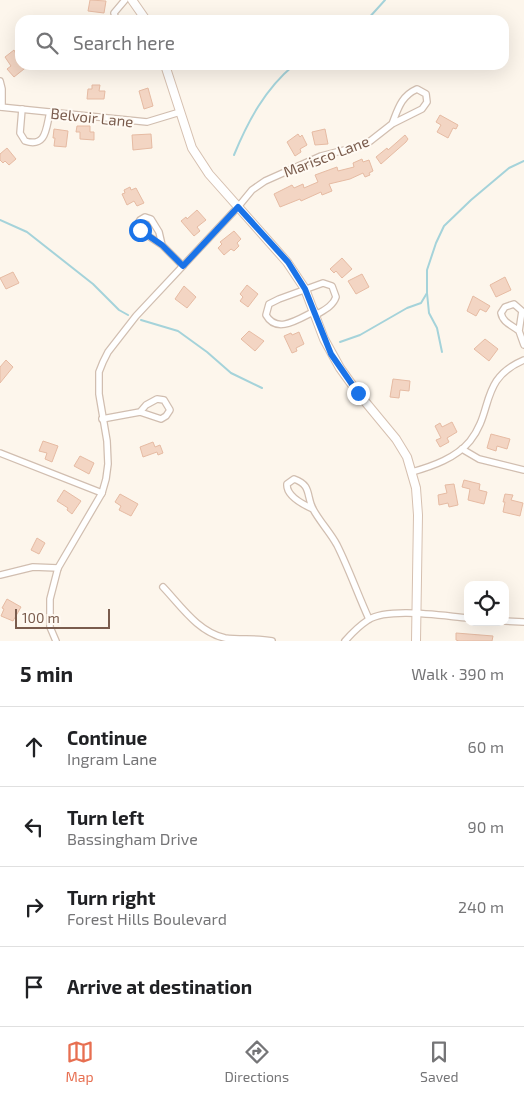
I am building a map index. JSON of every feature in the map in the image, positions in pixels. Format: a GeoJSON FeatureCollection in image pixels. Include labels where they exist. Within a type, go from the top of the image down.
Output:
{"type":"FeatureCollection","features":[{"type":"Feature","properties":{"kind":"main road"},"geometry":{"type":"LineString","coordinates":[[132,0],[142,15]]}},
{"type":"Feature","properties":{"kind":"main road"},"geometry":{"type":"LineString","coordinates":[[167,70],[192,148],[209,174],[288,262],[305,289],[324,339],[340,368],[399,443],[407,457],[416,488],[418,514],[416,641]]}},
{"type":"Feature","properties":{"kind":"street"},"geometry":{"type":"LineString","coordinates":[[115,15],[114,13],[125,0]]}},
{"type":"Feature","properties":{"kind":"street","name":"Belvoir Lane"},"geometry":{"type":"LineString","coordinates":[[0,81],[2,89],[1,107],[147,122],[180,112]]}},
{"type":"Feature","properties":{"kind":"street","name":"Marisco Lane"},"geometry":{"type":"LineString","coordinates":[[56,641],[50,626],[50,598],[58,568],[102,493],[108,464],[107,441],[99,394],[99,372],[108,352],[136,316],[252,190],[266,181],[321,156],[369,142],[392,124],[407,115],[422,110],[427,102],[426,94],[417,89],[408,92],[400,102],[392,124]]}},
{"type":"Feature","properties":{"kind":"street"},"geometry":{"type":"LineString","coordinates":[[22,110],[20,133],[25,142],[30,143],[40,141],[45,136],[50,112]]}},
{"type":"Feature","properties":{"kind":"street"},"geometry":{"type":"LineString","coordinates":[[162,245],[159,232],[151,219],[145,216],[137,225],[140,230],[162,245],[183,266]]}},
{"type":"Feature","properties":{"kind":"street"},"geometry":{"type":"LineString","coordinates":[[323,283],[332,286],[336,297],[332,305],[315,313],[280,325],[271,322],[267,317],[269,304],[273,301],[323,283]]}},
{"type":"Feature","properties":{"kind":"street"},"geometry":{"type":"LineString","coordinates":[[519,331],[502,317],[501,313],[509,305],[514,304],[522,311],[519,331],[524,345]]}},
{"type":"Feature","properties":{"kind":"street"},"geometry":{"type":"LineString","coordinates":[[412,472],[446,459],[462,449],[475,434],[490,390],[496,380],[504,372],[524,360]]}},
{"type":"Feature","properties":{"kind":"street"},"geometry":{"type":"LineString","coordinates":[[102,419],[140,412],[161,419],[170,410],[164,400],[158,399],[140,412]]}},
{"type":"Feature","properties":{"kind":"street"},"geometry":{"type":"LineString","coordinates":[[462,449],[479,459],[524,470]]}},
{"type":"Feature","properties":{"kind":"street"},"geometry":{"type":"LineString","coordinates":[[0,453],[102,493]]}},
{"type":"Feature","properties":{"kind":"street"},"geometry":{"type":"LineString","coordinates":[[313,509],[290,493],[287,488],[288,484],[294,479],[302,482],[307,488],[313,509],[326,526],[337,546],[369,619]]}},
{"type":"Feature","properties":{"kind":"street"},"geometry":{"type":"LineString","coordinates":[[0,575],[33,567],[58,568]]}},
{"type":"Feature","properties":{"kind":"street"},"geometry":{"type":"LineString","coordinates":[[163,587],[193,621],[207,632],[225,638],[272,641]]}},
{"type":"Feature","properties":{"kind":"street"},"geometry":{"type":"LineString","coordinates":[[344,641],[369,619],[392,614],[417,613],[464,618]]}},
{"type":"Feature","properties":{"kind":"street"},"geometry":{"type":"LineString","coordinates":[[509,621],[524,622]]}},
{"type":"Feature","properties":{"kind":"building"},"geometry":{"type":"Polygon","coordinates":[[[90,0],[106,1],[104,13],[88,11],[90,0]]]}},
{"type":"Feature","properties":{"kind":"building"},"geometry":{"type":"Polygon","coordinates":[[[14,50],[15,70],[23,70],[14,77],[7,69],[11,66],[5,57],[14,50]]]}},
{"type":"Feature","properties":{"kind":"building"},"geometry":{"type":"Polygon","coordinates":[[[92,85],[100,85],[99,91],[105,91],[104,99],[87,99],[88,89],[92,89],[92,85]]]}},
{"type":"Feature","properties":{"kind":"building"},"geometry":{"type":"Polygon","coordinates":[[[148,88],[153,106],[144,109],[139,91],[148,88]]]}},
{"type":"Feature","properties":{"kind":"building"},"geometry":{"type":"Polygon","coordinates":[[[440,115],[458,125],[456,129],[453,128],[448,138],[437,132],[441,125],[436,122],[440,115]]]}},
{"type":"Feature","properties":{"kind":"building"},"geometry":{"type":"Polygon","coordinates":[[[77,126],[90,126],[90,132],[94,132],[94,140],[80,139],[80,132],[76,132],[77,126]]]}},
{"type":"Feature","properties":{"kind":"building"},"geometry":{"type":"Polygon","coordinates":[[[54,129],[68,131],[66,147],[54,146],[54,129]]]}},
{"type":"Feature","properties":{"kind":"building"},"geometry":{"type":"Polygon","coordinates":[[[325,129],[328,144],[315,145],[312,132],[325,129]]]}},
{"type":"Feature","properties":{"kind":"building"},"geometry":{"type":"Polygon","coordinates":[[[151,134],[152,148],[133,150],[132,135],[151,134]]]}},
{"type":"Feature","properties":{"kind":"building"},"geometry":{"type":"Polygon","coordinates":[[[298,134],[300,137],[302,135],[307,145],[300,149],[301,152],[295,156],[287,142],[298,134]]]}},
{"type":"Feature","properties":{"kind":"building"},"geometry":{"type":"Polygon","coordinates":[[[405,135],[408,139],[406,142],[381,164],[376,157],[387,148],[388,150],[405,135]]]}},
{"type":"Feature","properties":{"kind":"building"},"geometry":{"type":"Polygon","coordinates":[[[7,148],[16,159],[9,165],[5,161],[3,163],[0,160],[0,154],[7,148]]]}},
{"type":"Feature","properties":{"kind":"building"},"geometry":{"type":"Polygon","coordinates":[[[362,159],[363,162],[369,160],[373,171],[369,173],[370,175],[365,177],[363,173],[350,179],[329,184],[332,191],[322,195],[321,192],[301,201],[300,199],[280,207],[274,194],[292,185],[294,188],[303,184],[304,188],[318,182],[315,175],[337,167],[338,171],[354,167],[353,163],[362,159]]]}},
{"type":"Feature","properties":{"kind":"building"},"geometry":{"type":"Polygon","coordinates":[[[130,187],[131,190],[136,188],[144,203],[137,206],[134,201],[127,205],[122,194],[125,193],[124,190],[130,187]]]}},
{"type":"Feature","properties":{"kind":"building"},"geometry":{"type":"Polygon","coordinates":[[[197,210],[206,220],[197,227],[200,231],[194,236],[181,221],[186,217],[187,219],[197,210]]]}},
{"type":"Feature","properties":{"kind":"building"},"geometry":{"type":"Polygon","coordinates":[[[234,231],[241,239],[237,243],[239,246],[234,251],[231,249],[224,255],[218,248],[222,244],[220,242],[234,231]]]}},
{"type":"Feature","properties":{"kind":"building"},"geometry":{"type":"Polygon","coordinates":[[[342,258],[352,269],[342,278],[336,271],[334,273],[330,269],[342,258]]]}},
{"type":"Feature","properties":{"kind":"building"},"geometry":{"type":"Polygon","coordinates":[[[13,272],[19,283],[6,289],[0,278],[13,272]]]}},
{"type":"Feature","properties":{"kind":"building"},"geometry":{"type":"Polygon","coordinates":[[[362,274],[369,287],[356,294],[348,281],[362,274]]]}},
{"type":"Feature","properties":{"kind":"building"},"geometry":{"type":"Polygon","coordinates":[[[505,277],[511,290],[496,297],[490,285],[505,277]]]}},
{"type":"Feature","properties":{"kind":"building"},"geometry":{"type":"Polygon","coordinates":[[[247,285],[258,294],[248,307],[240,301],[243,297],[240,294],[247,285]]]}},
{"type":"Feature","properties":{"kind":"building"},"geometry":{"type":"Polygon","coordinates":[[[184,286],[196,297],[187,308],[175,299],[184,286]]]}},
{"type":"Feature","properties":{"kind":"building"},"geometry":{"type":"Polygon","coordinates":[[[473,296],[490,306],[486,312],[480,309],[476,316],[467,311],[473,296]]]}},
{"type":"Feature","properties":{"kind":"building"},"geometry":{"type":"Polygon","coordinates":[[[249,331],[264,341],[255,351],[241,339],[249,331]]]}},
{"type":"Feature","properties":{"kind":"building"},"geometry":{"type":"Polygon","coordinates":[[[299,332],[304,344],[296,348],[297,351],[292,353],[284,336],[299,332]]]}},
{"type":"Feature","properties":{"kind":"building"},"geometry":{"type":"Polygon","coordinates":[[[485,339],[498,349],[489,361],[474,349],[485,339]]]}},
{"type":"Feature","properties":{"kind":"building"},"geometry":{"type":"Polygon","coordinates":[[[6,360],[13,367],[0,383],[0,367],[6,360]]]}},
{"type":"Feature","properties":{"kind":"building"},"geometry":{"type":"Polygon","coordinates":[[[393,379],[410,381],[409,391],[400,390],[399,398],[390,397],[393,379]]]}},
{"type":"Feature","properties":{"kind":"building"},"geometry":{"type":"Polygon","coordinates":[[[452,422],[457,432],[447,438],[449,442],[440,447],[436,440],[441,438],[435,426],[440,423],[442,427],[452,422]]]}},
{"type":"Feature","properties":{"kind":"building"},"geometry":{"type":"Polygon","coordinates":[[[491,434],[510,439],[507,449],[497,446],[496,451],[487,448],[491,434]]]}},
{"type":"Feature","properties":{"kind":"building"},"geometry":{"type":"Polygon","coordinates":[[[43,441],[58,446],[52,462],[45,459],[47,453],[39,451],[43,441]]]}},
{"type":"Feature","properties":{"kind":"building"},"geometry":{"type":"Polygon","coordinates":[[[153,442],[155,447],[160,445],[163,453],[158,455],[157,452],[143,457],[140,447],[153,442]]]}},
{"type":"Feature","properties":{"kind":"building"},"geometry":{"type":"Polygon","coordinates":[[[80,456],[94,463],[89,474],[74,466],[80,456]]]}},
{"type":"Feature","properties":{"kind":"building"},"geometry":{"type":"Polygon","coordinates":[[[464,480],[480,484],[479,490],[487,492],[484,504],[468,500],[470,489],[462,487],[464,480]]]}},
{"type":"Feature","properties":{"kind":"building"},"geometry":{"type":"Polygon","coordinates":[[[454,484],[458,505],[449,507],[448,503],[439,505],[438,495],[447,493],[445,485],[454,484]]]}},
{"type":"Feature","properties":{"kind":"building"},"geometry":{"type":"Polygon","coordinates":[[[64,490],[81,501],[72,514],[67,510],[68,508],[57,501],[64,490]]]}},
{"type":"Feature","properties":{"kind":"building"},"geometry":{"type":"Polygon","coordinates":[[[120,494],[138,504],[131,516],[119,510],[121,506],[115,502],[120,494]]]}},
{"type":"Feature","properties":{"kind":"building"},"geometry":{"type":"Polygon","coordinates":[[[505,494],[513,495],[511,500],[523,503],[520,516],[503,512],[505,494]]]}},
{"type":"Feature","properties":{"kind":"building"},"geometry":{"type":"Polygon","coordinates":[[[37,538],[45,543],[39,554],[31,550],[37,538]]]}},
{"type":"Feature","properties":{"kind":"building"},"geometry":{"type":"Polygon","coordinates":[[[7,599],[21,607],[13,621],[1,616],[4,609],[2,608],[7,599]]]}},
{"type":"Feature","properties":{"kind":"building"},"geometry":{"type":"Polygon","coordinates":[[[456,633],[493,636],[492,641],[459,641],[456,640],[456,633]]]}},
{"type":"Feature","properties":{"kind":"waterway"},"geometry":{"type":"LineString","coordinates":[[372,15],[385,0]]}},
{"type":"Feature","properties":{"kind":"waterway"},"geometry":{"type":"LineString","coordinates":[[234,155],[258,106],[274,84],[288,70]]}},
{"type":"Feature","properties":{"kind":"waterway"},"geometry":{"type":"LineString","coordinates":[[442,352],[437,328],[429,313],[427,293],[427,270],[436,243],[444,226],[471,200],[509,168],[524,161]]}},
{"type":"Feature","properties":{"kind":"waterway"},"geometry":{"type":"LineString","coordinates":[[0,220],[27,232],[93,284],[119,310],[128,315]]}},
{"type":"Feature","properties":{"kind":"waterway"},"geometry":{"type":"LineString","coordinates":[[340,342],[360,335],[407,308],[421,303],[427,293]]}},
{"type":"Feature","properties":{"kind":"waterway"},"geometry":{"type":"LineString","coordinates":[[141,320],[178,331],[207,352],[231,373],[262,388]]}},
{"type":"Feature","properties":{"kind":"route"},"geometry":{"type":"LineString","coordinates":[[140,230],[162,245],[183,266],[238,207],[288,262],[305,289],[331,354],[358,393]]}}]}
